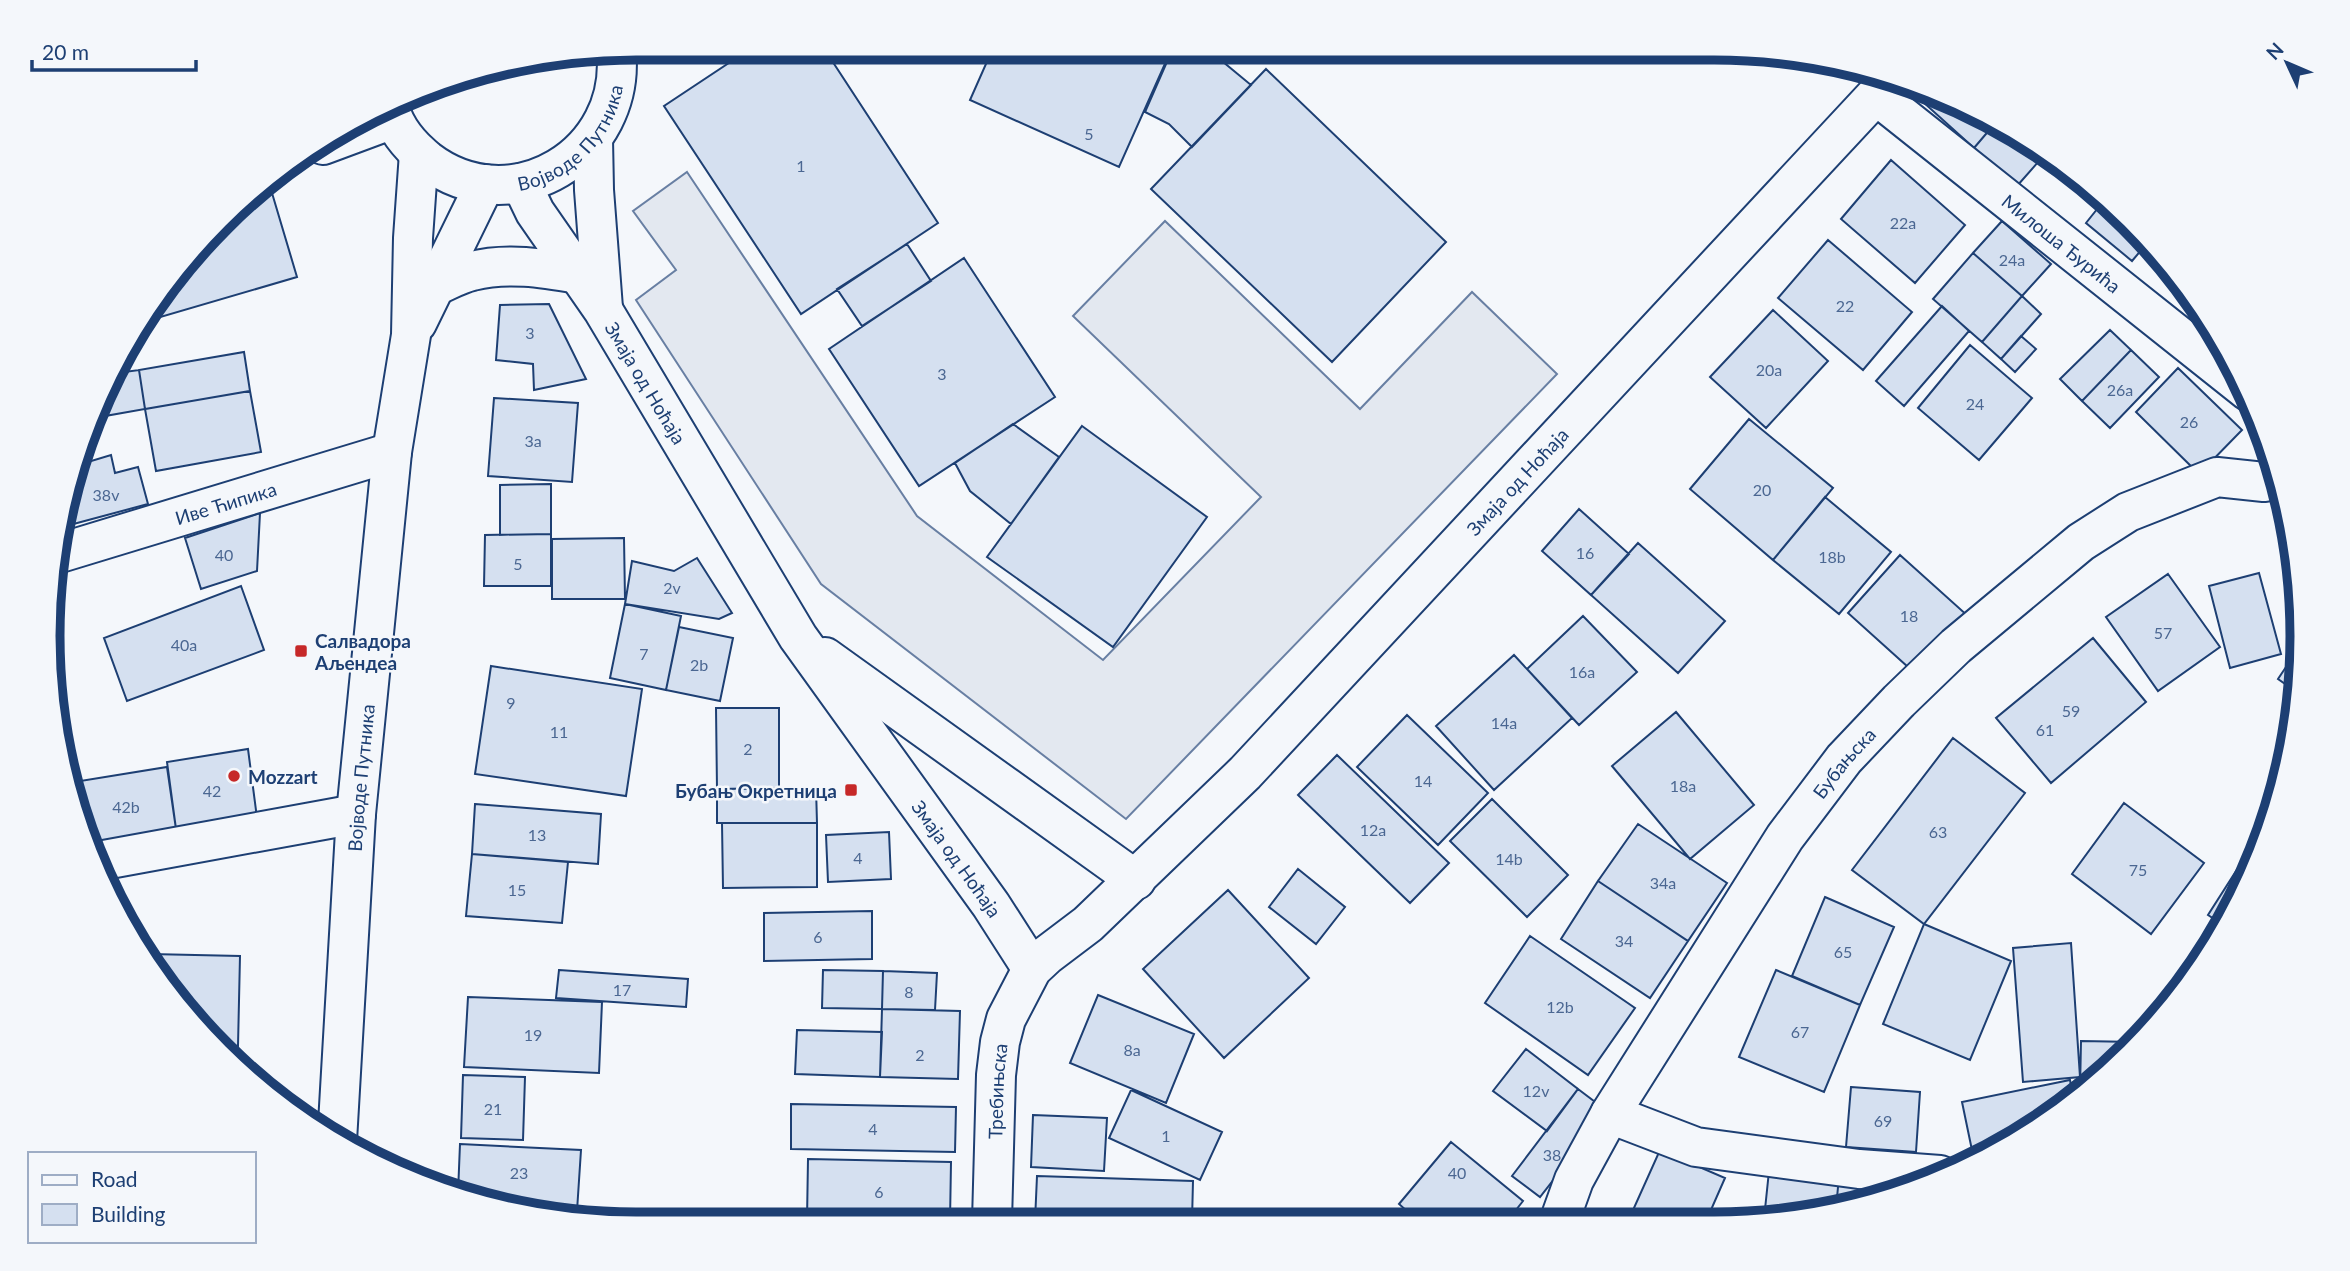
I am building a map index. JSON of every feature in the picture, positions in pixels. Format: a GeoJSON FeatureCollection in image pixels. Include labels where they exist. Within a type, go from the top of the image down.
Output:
{"type":"FeatureCollection","features":[{"type":"Feature","properties":{"kind":"street","name":"Војводе Путника"},"geometry":{"type":"LineString","coordinates":[[391,114],[404,137],[438,169],[461,179],[503,184],[553,172],[575,157],[593,139],[611,107],[618,70],[617,60]]}},
{"type":"Feature","properties":{"kind":"street","name":"Змаја од Ноћаја"},"geometry":{"type":"LineString","coordinates":[[503,184],[535,212],[603,310],[798,637],[991,905],[1032,969],[1088,924],[1136,880],[1245,773],[1885,87]]}},
{"type":"Feature","properties":{"kind":"street","name":"Милоша Ђурића"},"geometry":{"type":"LineString","coordinates":[[1885,87],[2227,373]]}},
{"type":"Feature","properties":{"kind":"street","name":"Змаја од Ноћаја"},"geometry":{"type":"LineString","coordinates":[[593,139],[603,310]]}},
{"type":"Feature","properties":{"kind":"street","name":"Војводе Путника"},"geometry":{"type":"LineString","coordinates":[[338,1128],[356,814],[392,452],[411,335],[413,238],[419,153]]}},
{"type":"Feature","properties":{"kind":"street","name":"Војводе Путника"},"geometry":{"type":"LineString","coordinates":[[411,335],[435,286],[503,184]]}},
{"type":"Feature","properties":{"kind":"street"},"geometry":{"type":"LineString","coordinates":[[435,286],[470,271],[506,266],[547,268],[578,274]]}},
{"type":"Feature","properties":{"kind":"street","name":"Иве Ћипика"},"geometry":{"type":"LineString","coordinates":[[66,551],[392,452]]}},
{"type":"Feature","properties":{"kind":"street","name":"Бубањска"},"geometry":{"type":"LineString","coordinates":[[1563,1212],[1574,1180],[1610,1114],[1785,837],[1844,759],[1899,701],[1956,646],[2081,542],[2128,512],[2217,477],[2269,481]]}},
{"type":"Feature","properties":{"kind":"street","name":"Змаја од Ноћаја"},"geometry":{"type":"LineString","coordinates":[[798,637],[1136,880]]}},
{"type":"Feature","properties":{"kind":"street"},"geometry":{"type":"LineString","coordinates":[[105,860],[356,814]]}},
{"type":"Feature","properties":{"kind":"street","name":"Требињска"},"geometry":{"type":"LineString","coordinates":[[992,1212],[996,1075],[1000,1042],[1006,1019],[1032,969]]}},
{"type":"Feature","properties":{"kind":"street"},"geometry":{"type":"LineString","coordinates":[[1610,1114],[1696,1147],[1859,1169],[1920,1174]]}},
{"type":"Feature","properties":{"kind":"shaded area"},"geometry":{"type":"Polygon","coordinates":[[[687,172],[917,516],[1103,660],[1261,497],[1073,316],[1165,221],[1360,409],[1472,292],[1557,374],[1126,819],[821,584],[636,300],[676,270],[633,211],[687,172]]]}},
{"type":"Feature","properties":{"kind":"building"},"geometry":{"type":"Polygon","coordinates":[[[733,60],[831,60],[938,223],[801,314],[664,106],[733,60]]]}},
{"type":"Feature","properties":{"kind":"building"},"geometry":{"type":"Polygon","coordinates":[[[988,60],[1167,60],[1119,167],[970,100],[988,60]]]}},
{"type":"Feature","properties":{"kind":"building"},"geometry":{"type":"Polygon","coordinates":[[[1168,60],[1221,60],[1251,85],[1192,147],[1169,124],[1145,112],[1168,60]]]}},
{"type":"Feature","properties":{"kind":"building"},"geometry":{"type":"Polygon","coordinates":[[[1266,69],[1446,242],[1332,362],[1151,189],[1266,69]]]}},
{"type":"Feature","properties":{"kind":"building"},"geometry":{"type":"Polygon","coordinates":[[[1925,99],[1935,103],[1989,130],[1974,148],[1923,102],[1925,99]]]}},
{"type":"Feature","properties":{"kind":"building"},"geometry":{"type":"Polygon","coordinates":[[[1989,130],[2040,160],[2017,186],[1974,148],[1989,130]]]}},
{"type":"Feature","properties":{"kind":"building"},"geometry":{"type":"Polygon","coordinates":[[[1891,160],[1965,225],[1915,283],[1841,219],[1891,160]]]}},
{"type":"Feature","properties":{"kind":"building"},"geometry":{"type":"Polygon","coordinates":[[[272,193],[297,277],[155,319],[202,256],[264,196],[272,193]]]}},
{"type":"Feature","properties":{"kind":"building"},"geometry":{"type":"Polygon","coordinates":[[[2099,207],[2142,249],[2132,261],[2086,223],[2099,207]]]}},
{"type":"Feature","properties":{"kind":"building"},"geometry":{"type":"Polygon","coordinates":[[[2002,221],[2051,264],[2022,296],[1973,253],[2002,221]]]}},
{"type":"Feature","properties":{"kind":"building"},"geometry":{"type":"Polygon","coordinates":[[[1828,240],[1912,312],[1863,370],[1778,298],[1828,240]]]}},
{"type":"Feature","properties":{"kind":"building"},"geometry":{"type":"Polygon","coordinates":[[[907,244],[931,281],[862,326],[837,289],[907,244]]]}},
{"type":"Feature","properties":{"kind":"building"},"geometry":{"type":"Polygon","coordinates":[[[1973,253],[2022,296],[1982,342],[1933,299],[1973,253]]]}},
{"type":"Feature","properties":{"kind":"building"},"geometry":{"type":"Polygon","coordinates":[[[964,258],[1055,397],[919,486],[829,349],[964,258]]]}},
{"type":"Feature","properties":{"kind":"building"},"geometry":{"type":"Polygon","coordinates":[[[2022,296],[2041,314],[2001,359],[1982,342],[2022,296]]]}},
{"type":"Feature","properties":{"kind":"building"},"geometry":{"type":"Polygon","coordinates":[[[549,304],[586,379],[534,390],[533,364],[496,360],[500,305],[549,304]]]}},
{"type":"Feature","properties":{"kind":"building"},"geometry":{"type":"Polygon","coordinates":[[[1942,306],[1969,331],[1904,406],[1876,381],[1942,306]]]}},
{"type":"Feature","properties":{"kind":"building"},"geometry":{"type":"Polygon","coordinates":[[[1773,310],[1828,361],[1766,428],[1710,377],[1773,310]]]}},
{"type":"Feature","properties":{"kind":"building"},"geometry":{"type":"Polygon","coordinates":[[[2110,330],[2131,350],[2082,401],[2060,379],[2110,330]]]}},
{"type":"Feature","properties":{"kind":"building"},"geometry":{"type":"Polygon","coordinates":[[[2021,336],[2036,349],[2015,372],[2001,359],[2021,336]]]}},
{"type":"Feature","properties":{"kind":"building"},"geometry":{"type":"Polygon","coordinates":[[[1970,345],[2032,398],[1979,460],[1918,408],[1970,345]]]}},
{"type":"Feature","properties":{"kind":"building"},"geometry":{"type":"Polygon","coordinates":[[[2131,350],[2159,377],[2110,428],[2082,401],[2131,350]]]}},
{"type":"Feature","properties":{"kind":"building"},"geometry":{"type":"Polygon","coordinates":[[[244,352],[250,391],[145,409],[139,370],[244,352]]]}},
{"type":"Feature","properties":{"kind":"building"},"geometry":{"type":"Polygon","coordinates":[[[2178,368],[2242,430],[2199,474],[2136,412],[2178,368]]]}},
{"type":"Feature","properties":{"kind":"building"},"geometry":{"type":"Polygon","coordinates":[[[139,370],[145,409],[105,416],[104,412],[124,372],[139,370]]]}},
{"type":"Feature","properties":{"kind":"building"},"geometry":{"type":"Polygon","coordinates":[[[250,391],[261,452],[156,471],[145,409],[250,391]]]}},
{"type":"Feature","properties":{"kind":"building"},"geometry":{"type":"Polygon","coordinates":[[[494,398],[578,403],[572,482],[488,476],[494,398]]]}},
{"type":"Feature","properties":{"kind":"building"},"geometry":{"type":"Polygon","coordinates":[[[1749,419],[1833,488],[1773,560],[1690,489],[1749,419]]]}},
{"type":"Feature","properties":{"kind":"building"},"geometry":{"type":"Polygon","coordinates":[[[1013,424],[1059,457],[1011,524],[970,491],[955,463],[1013,424]]]}},
{"type":"Feature","properties":{"kind":"building"},"geometry":{"type":"Polygon","coordinates":[[[1082,426],[1207,517],[1113,647],[987,557],[1082,426]]]}},
{"type":"Feature","properties":{"kind":"building"},"geometry":{"type":"Polygon","coordinates":[[[111,455],[115,473],[138,467],[148,504],[71,525],[87,459],[88,462],[111,455]]]}},
{"type":"Feature","properties":{"kind":"building"},"geometry":{"type":"Polygon","coordinates":[[[551,484],[551,534],[500,535],[500,485],[551,484]]]}},
{"type":"Feature","properties":{"kind":"building"},"geometry":{"type":"Polygon","coordinates":[[[1825,497],[1891,552],[1839,614],[1773,560],[1825,497]]]}},
{"type":"Feature","properties":{"kind":"building"},"geometry":{"type":"Polygon","coordinates":[[[1579,509],[1629,554],[1591,595],[1542,551],[1579,509]]]}},
{"type":"Feature","properties":{"kind":"building"},"geometry":{"type":"Polygon","coordinates":[[[260,513],[257,571],[201,589],[185,538],[260,513]]]}},
{"type":"Feature","properties":{"kind":"building"},"geometry":{"type":"Polygon","coordinates":[[[551,534],[551,586],[484,586],[485,535],[551,534]]]}},
{"type":"Feature","properties":{"kind":"building"},"geometry":{"type":"Polygon","coordinates":[[[624,538],[625,599],[552,599],[552,539],[624,538]]]}},
{"type":"Feature","properties":{"kind":"building"},"geometry":{"type":"Polygon","coordinates":[[[1638,543],[1725,621],[1678,673],[1591,595],[1638,543]]]}},
{"type":"Feature","properties":{"kind":"building"},"geometry":{"type":"Polygon","coordinates":[[[1900,555],[1969,617],[1918,676],[1848,613],[1900,555]]]}},
{"type":"Feature","properties":{"kind":"building"},"geometry":{"type":"Polygon","coordinates":[[[697,558],[732,613],[719,619],[625,604],[632,561],[674,571],[697,558]]]}},
{"type":"Feature","properties":{"kind":"building"},"geometry":{"type":"Polygon","coordinates":[[[2259,573],[2281,654],[2230,668],[2209,586],[2259,573]]]}},
{"type":"Feature","properties":{"kind":"building"},"geometry":{"type":"Polygon","coordinates":[[[2168,574],[2220,647],[2158,691],[2106,617],[2168,574]]]}},
{"type":"Feature","properties":{"kind":"building"},"geometry":{"type":"Polygon","coordinates":[[[241,586],[264,650],[127,701],[104,638],[241,586]]]}},
{"type":"Feature","properties":{"kind":"building"},"geometry":{"type":"Polygon","coordinates":[[[625,604],[681,616],[666,690],[610,678],[625,604]]]}},
{"type":"Feature","properties":{"kind":"building"},"geometry":{"type":"Polygon","coordinates":[[[1583,616],[1637,672],[1579,725],[1527,669],[1583,616]]]}},
{"type":"Feature","properties":{"kind":"building"},"geometry":{"type":"Polygon","coordinates":[[[679,627],[733,638],[720,701],[666,690],[679,627]]]}},
{"type":"Feature","properties":{"kind":"building"},"geometry":{"type":"Polygon","coordinates":[[[2093,638],[2146,702],[2051,783],[1996,718],[2093,638]]]}},
{"type":"Feature","properties":{"kind":"building"},"geometry":{"type":"Polygon","coordinates":[[[1514,655],[1572,718],[1494,790],[1436,726],[1514,655]]]}},
{"type":"Feature","properties":{"kind":"building"},"geometry":{"type":"Polygon","coordinates":[[[2289,662],[2288,686],[2278,679],[2289,662]]]}},
{"type":"Feature","properties":{"kind":"building"},"geometry":{"type":"Polygon","coordinates":[[[491,666],[642,689],[626,796],[475,774],[491,666]]]}},
{"type":"Feature","properties":{"kind":"building"},"geometry":{"type":"Polygon","coordinates":[[[716,708],[779,708],[779,788],[717,789],[716,708]]]}},
{"type":"Feature","properties":{"kind":"building"},"geometry":{"type":"Polygon","coordinates":[[[1676,712],[1754,805],[1690,859],[1612,766],[1676,712]]]}},
{"type":"Feature","properties":{"kind":"building"},"geometry":{"type":"Polygon","coordinates":[[[1407,715],[1488,793],[1438,845],[1357,767],[1407,715]]]}},
{"type":"Feature","properties":{"kind":"building"},"geometry":{"type":"Polygon","coordinates":[[[1953,738],[2025,793],[1924,924],[1852,870],[1953,738]]]}},
{"type":"Feature","properties":{"kind":"building"},"geometry":{"type":"Polygon","coordinates":[[[248,749],[257,818],[176,829],[167,762],[248,749]]]}},
{"type":"Feature","properties":{"kind":"building"},"geometry":{"type":"Polygon","coordinates":[[[1337,755],[1449,863],[1410,903],[1298,795],[1337,755]]]}},
{"type":"Feature","properties":{"kind":"building"},"geometry":{"type":"Polygon","coordinates":[[[167,767],[176,829],[98,842],[78,781],[167,767]]]}},
{"type":"Feature","properties":{"kind":"building"},"geometry":{"type":"Polygon","coordinates":[[[816,788],[817,823],[717,823],[717,789],[816,788]]]}},
{"type":"Feature","properties":{"kind":"building"},"geometry":{"type":"Polygon","coordinates":[[[1492,799],[1568,875],[1527,917],[1450,841],[1492,799]]]}},
{"type":"Feature","properties":{"kind":"building"},"geometry":{"type":"Polygon","coordinates":[[[2124,803],[2204,863],[2151,934],[2072,874],[2124,803]]]}},
{"type":"Feature","properties":{"kind":"building"},"geometry":{"type":"Polygon","coordinates":[[[475,804],[601,814],[598,864],[472,854],[475,804]]]}},
{"type":"Feature","properties":{"kind":"building"},"geometry":{"type":"Polygon","coordinates":[[[722,823],[817,823],[817,887],[723,888],[722,823]]]}},
{"type":"Feature","properties":{"kind":"building"},"geometry":{"type":"Polygon","coordinates":[[[1638,824],[1727,883],[1688,941],[1598,881],[1638,824]]]}},
{"type":"Feature","properties":{"kind":"building"},"geometry":{"type":"Polygon","coordinates":[[[889,832],[891,879],[828,882],[826,835],[889,832]]]}},
{"type":"Feature","properties":{"kind":"building"},"geometry":{"type":"Polygon","coordinates":[[[2249,851],[2215,920],[2208,915],[2249,851]]]}},
{"type":"Feature","properties":{"kind":"building"},"geometry":{"type":"Polygon","coordinates":[[[472,854],[568,862],[562,923],[466,916],[472,854]]]}},
{"type":"Feature","properties":{"kind":"building"},"geometry":{"type":"Polygon","coordinates":[[[1298,869],[1345,907],[1316,944],[1269,907],[1298,869]]]}},
{"type":"Feature","properties":{"kind":"building"},"geometry":{"type":"Polygon","coordinates":[[[1598,881],[1688,941],[1650,998],[1561,939],[1598,881]]]}},
{"type":"Feature","properties":{"kind":"building"},"geometry":{"type":"Polygon","coordinates":[[[1228,890],[1309,978],[1224,1058],[1143,969],[1228,890]]]}},
{"type":"Feature","properties":{"kind":"building"},"geometry":{"type":"Polygon","coordinates":[[[1825,897],[1894,927],[1860,1005],[1792,976],[1825,897]]]}},
{"type":"Feature","properties":{"kind":"building"},"geometry":{"type":"Polygon","coordinates":[[[872,911],[872,959],[764,961],[764,913],[872,911]]]}},
{"type":"Feature","properties":{"kind":"building"},"geometry":{"type":"Polygon","coordinates":[[[1924,924],[2011,961],[1970,1060],[1883,1024],[1924,924]]]}},
{"type":"Feature","properties":{"kind":"building"},"geometry":{"type":"Polygon","coordinates":[[[1530,936],[1635,1008],[1588,1075],[1485,1003],[1530,936]]]}},
{"type":"Feature","properties":{"kind":"building"},"geometry":{"type":"Polygon","coordinates":[[[2071,943],[2080,1077],[2023,1082],[2013,948],[2071,943]]]}},
{"type":"Feature","properties":{"kind":"building"},"geometry":{"type":"Polygon","coordinates":[[[156,954],[240,956],[238,1046],[231,1046],[202,1015],[156,954]]]}},
{"type":"Feature","properties":{"kind":"building"},"geometry":{"type":"Polygon","coordinates":[[[559,970],[688,979],[686,1007],[556,998],[559,970]]]}},
{"type":"Feature","properties":{"kind":"building"},"geometry":{"type":"Polygon","coordinates":[[[823,970],[883,971],[882,1009],[822,1008],[823,970]]]}},
{"type":"Feature","properties":{"kind":"building"},"geometry":{"type":"Polygon","coordinates":[[[1776,970],[1860,1005],[1824,1092],[1739,1057],[1776,970]]]}},
{"type":"Feature","properties":{"kind":"building"},"geometry":{"type":"Polygon","coordinates":[[[883,971],[937,973],[935,1010],[882,1009],[883,971]]]}},
{"type":"Feature","properties":{"kind":"building"},"geometry":{"type":"Polygon","coordinates":[[[1098,995],[1194,1034],[1166,1103],[1070,1063],[1098,995]]]}},
{"type":"Feature","properties":{"kind":"building"},"geometry":{"type":"Polygon","coordinates":[[[468,997],[602,1002],[599,1073],[464,1067],[468,997]]]}},
{"type":"Feature","properties":{"kind":"building"},"geometry":{"type":"Polygon","coordinates":[[[882,1009],[960,1011],[958,1079],[880,1077],[882,1009]]]}},
{"type":"Feature","properties":{"kind":"building"},"geometry":{"type":"Polygon","coordinates":[[[797,1030],[882,1032],[880,1077],[795,1074],[797,1030]]]}},
{"type":"Feature","properties":{"kind":"building"},"geometry":{"type":"Polygon","coordinates":[[[2081,1041],[2123,1042],[2094,1069],[2080,1080],[2081,1041]]]}},
{"type":"Feature","properties":{"kind":"building"},"geometry":{"type":"Polygon","coordinates":[[[1526,1049],[1578,1089],[1547,1131],[1493,1091],[1526,1049]]]}},
{"type":"Feature","properties":{"kind":"building"},"geometry":{"type":"Polygon","coordinates":[[[463,1075],[525,1077],[523,1140],[461,1138],[463,1075]]]}},
{"type":"Feature","properties":{"kind":"building"},"geometry":{"type":"Polygon","coordinates":[[[2070,1080],[2071,1087],[2035,1114],[1972,1150],[1962,1102],[2070,1080]]]}},
{"type":"Feature","properties":{"kind":"building"},"geometry":{"type":"Polygon","coordinates":[[[1851,1087],[1920,1092],[1916,1152],[1846,1147],[1851,1087]]]}},
{"type":"Feature","properties":{"kind":"building"},"geometry":{"type":"Polygon","coordinates":[[[1578,1089],[1607,1111],[1540,1197],[1512,1176],[1578,1089]]]}},
{"type":"Feature","properties":{"kind":"building"},"geometry":{"type":"Polygon","coordinates":[[[1131,1090],[1222,1132],[1200,1180],[1109,1138],[1131,1090]]]}},
{"type":"Feature","properties":{"kind":"building"},"geometry":{"type":"Polygon","coordinates":[[[791,1104],[956,1107],[955,1152],[791,1149],[791,1104]]]}},
{"type":"Feature","properties":{"kind":"building"},"geometry":{"type":"Polygon","coordinates":[[[1033,1115],[1107,1118],[1104,1171],[1031,1167],[1033,1115]]]}},
{"type":"Feature","properties":{"kind":"building"},"geometry":{"type":"Polygon","coordinates":[[[1451,1142],[1523,1201],[1514,1212],[1408,1212],[1399,1204],[1451,1142]]]}},
{"type":"Feature","properties":{"kind":"building"},"geometry":{"type":"Polygon","coordinates":[[[460,1144],[581,1150],[577,1208],[523,1200],[458,1184],[460,1144]]]}},
{"type":"Feature","properties":{"kind":"building"},"geometry":{"type":"Polygon","coordinates":[[[1660,1150],[1725,1178],[1710,1212],[1632,1212],[1660,1150]]]}},
{"type":"Feature","properties":{"kind":"building"},"geometry":{"type":"Polygon","coordinates":[[[808,1159],[951,1162],[950,1212],[807,1212],[808,1159]]]}},
{"type":"Feature","properties":{"kind":"building"},"geometry":{"type":"Polygon","coordinates":[[[1769,1171],[1839,1177],[1837,1198],[1765,1209],[1769,1171]]]}},
{"type":"Feature","properties":{"kind":"building"},"geometry":{"type":"Polygon","coordinates":[[[1037,1176],[1193,1181],[1192,1212],[1035,1212],[1037,1176]]]}},
{"type":"Feature","properties":{"kind":"building"},"geometry":{"type":"Polygon","coordinates":[[[1839,1177],[1895,1182],[1864,1192],[1837,1198],[1839,1177]]]}},
{"type":"Feature","properties":{"kind":"place","name":"Салвадора Аљендеа"},"geometry":{"type":"Point","coordinates":[301,651]}},
{"type":"Feature","properties":{"kind":"place","name":"Mozzart"},"geometry":{"type":"Point","coordinates":[234,776]}},
{"type":"Feature","properties":{"kind":"place","name":"Бубањ Окретница"},"geometry":{"type":"Point","coordinates":[851,790]}}]}
